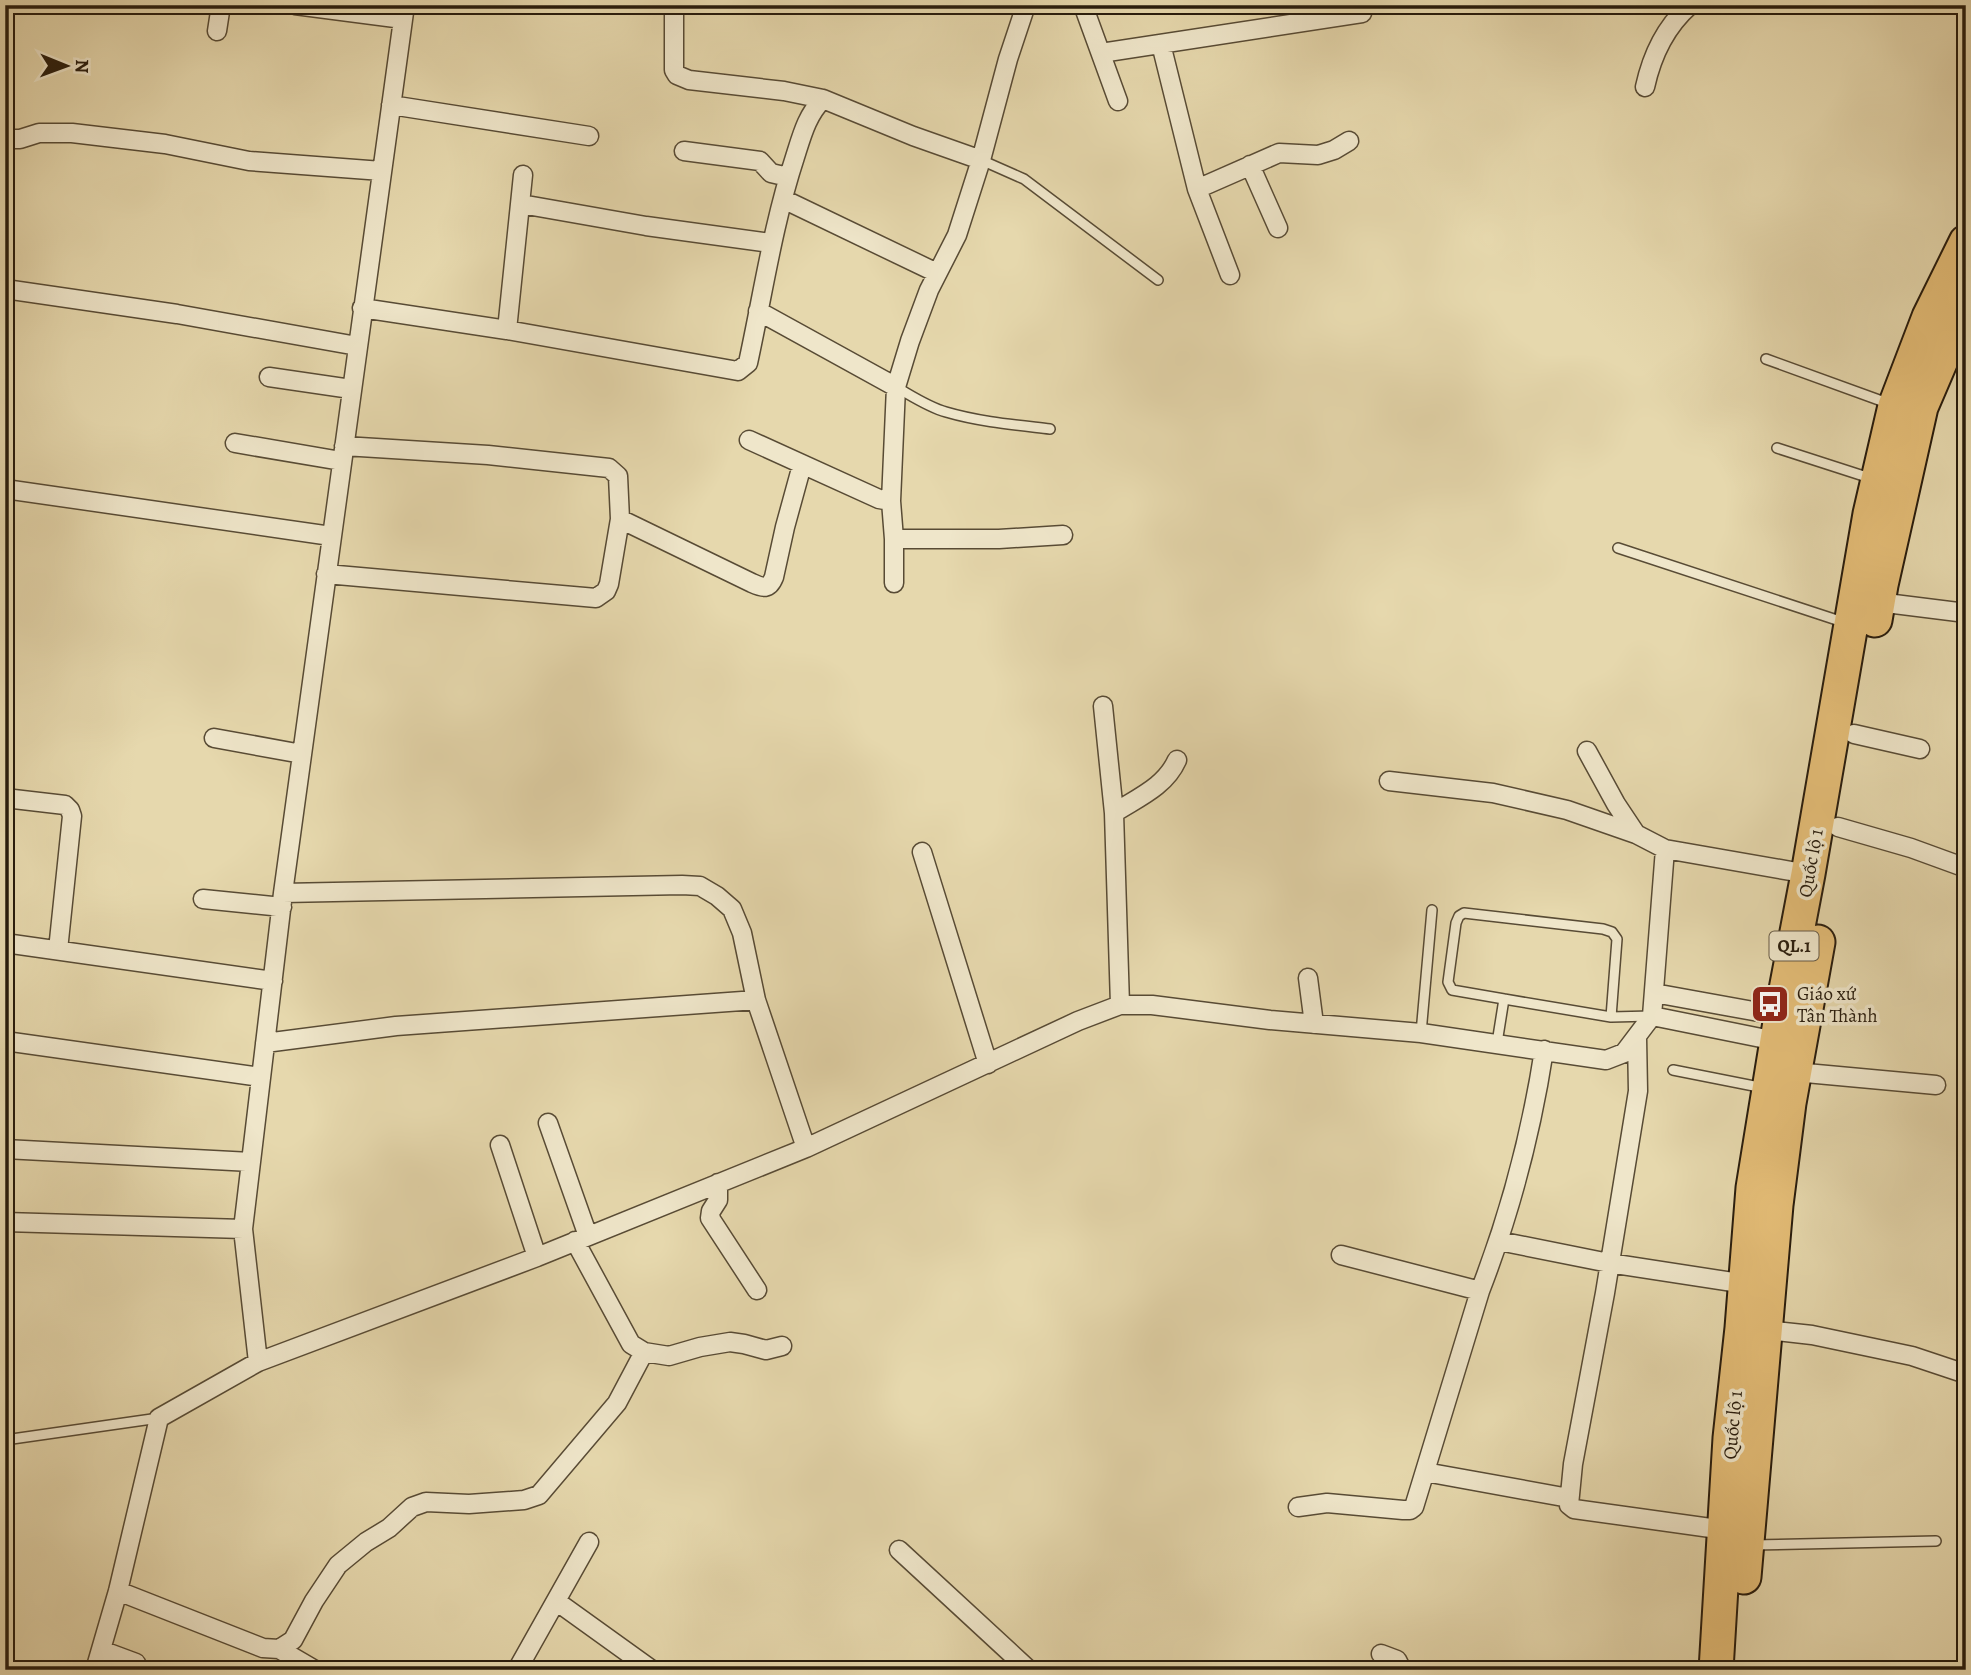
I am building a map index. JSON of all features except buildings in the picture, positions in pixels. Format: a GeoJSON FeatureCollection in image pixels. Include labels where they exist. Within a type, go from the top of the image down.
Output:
{"type":"FeatureCollection","features":[{"type":"Feature","properties":{"kind":"highway","name":"Quốc lộ 1"},"geometry":{"type":"LineString","coordinates":[[1716,1670],[1766,1330],[1776,1205],[1788,1103],[1782,1080],[1779,1029],[1870,514],[1895,406],[1929,317],[1966,242]]}},
{"type":"Feature","properties":{"kind":"highway","name":"Quốc lộ 1"},"geometry":{"type":"LineString","coordinates":[[1736,1670],[1736,1538],[1730,1438],[1753,1188],[1782,1080],[1838,827],[1878,603],[1921,407],[1966,302]]}},
{"type":"Feature","properties":{"kind":"street"},"geometry":{"type":"LineString","coordinates":[[217,31],[220,5]]}},
{"type":"Feature","properties":{"kind":"street"},"geometry":{"type":"LineString","coordinates":[[258,1362],[243,1229],[302,754],[404,12],[295,5]]}},
{"type":"Feature","properties":{"kind":"street"},"geometry":{"type":"LineString","coordinates":[[894,583],[891,501],[897,387],[909,341],[937,272],[957,235],[1026,5]]}},
{"type":"Feature","properties":{"kind":"street"},"geometry":{"type":"LineString","coordinates":[[1083,5],[1118,101]]}},
{"type":"Feature","properties":{"kind":"street"},"geometry":{"type":"LineString","coordinates":[[1645,87],[1653,58],[1665,33],[1690,5]]}},
{"type":"Feature","properties":{"kind":"street"},"geometry":{"type":"LineString","coordinates":[[674,13],[674,70],[683,78],[806,94],[981,160]]}},
{"type":"Feature","properties":{"kind":"street"},"geometry":{"type":"LineString","coordinates":[[1101,53],[1362,13]]}},
{"type":"Feature","properties":{"kind":"street"},"geometry":{"type":"LineString","coordinates":[[1161,44],[1197,189],[1230,275]]}},
{"type":"Feature","properties":{"kind":"street"},"geometry":{"type":"LineString","coordinates":[[362,309],[507,330],[738,371],[748,363],[771,243],[788,177],[807,121],[823,99]]}},
{"type":"Feature","properties":{"kind":"street"},"geometry":{"type":"LineString","coordinates":[[391,105],[589,136]]}},
{"type":"Feature","properties":{"kind":"street"},"geometry":{"type":"LineString","coordinates":[[5,139],[20,139],[39,133],[72,133],[165,144],[249,161],[382,171]]}},
{"type":"Feature","properties":{"kind":"street"},"geometry":{"type":"LineString","coordinates":[[1197,189],[1279,153],[1327,154],[1349,141]]}},
{"type":"Feature","properties":{"kind":"street"},"geometry":{"type":"LineString","coordinates":[[684,151],[760,161],[771,173],[788,177]]}},
{"type":"Feature","properties":{"kind":"street"},"geometry":{"type":"LineString","coordinates":[[1250,165],[1278,228]]}},
{"type":"Feature","properties":{"kind":"street"},"geometry":{"type":"LineString","coordinates":[[507,330],[523,175]]}},
{"type":"Feature","properties":{"kind":"street"},"geometry":{"type":"LineString","coordinates":[[783,199],[937,272]]}},
{"type":"Feature","properties":{"kind":"street"},"geometry":{"type":"LineString","coordinates":[[521,204],[646,226],[771,243]]}},
{"type":"Feature","properties":{"kind":"street"},"geometry":{"type":"LineString","coordinates":[[5,289],[177,314],[357,346]]}},
{"type":"Feature","properties":{"kind":"street"},"geometry":{"type":"LineString","coordinates":[[758,311],[897,387]]}},
{"type":"Feature","properties":{"kind":"street"},"geometry":{"type":"LineString","coordinates":[[269,377],[351,389]]}},
{"type":"Feature","properties":{"kind":"street"},"geometry":{"type":"LineString","coordinates":[[749,440],[879,499],[891,501]]}},
{"type":"Feature","properties":{"kind":"street"},"geometry":{"type":"LineString","coordinates":[[235,443],[342,453],[488,455],[609,468],[618,476],[620,519],[609,584],[606,591],[596,598],[326,574]]}},
{"type":"Feature","properties":{"kind":"street"},"geometry":{"type":"LineString","coordinates":[[620,519],[751,583],[767,587],[774,577],[802,465]]}},
{"type":"Feature","properties":{"kind":"street"},"geometry":{"type":"LineString","coordinates":[[5,489],[331,536]]}},
{"type":"Feature","properties":{"kind":"street"},"geometry":{"type":"LineString","coordinates":[[894,539],[999,539],[1063,535]]}},
{"type":"Feature","properties":{"kind":"street"},"geometry":{"type":"LineString","coordinates":[[1878,603],[1966,612]]}},
{"type":"Feature","properties":{"kind":"street"},"geometry":{"type":"LineString","coordinates":[[1103,706],[1114,813],[1120,1005]]}},
{"type":"Feature","properties":{"kind":"street"},"geometry":{"type":"LineString","coordinates":[[1854,734],[1920,749]]}},
{"type":"Feature","properties":{"kind":"street"},"geometry":{"type":"LineString","coordinates":[[214,738],[302,754]]}},
{"type":"Feature","properties":{"kind":"street"},"geometry":{"type":"LineString","coordinates":[[1587,751],[1636,834]]}},
{"type":"Feature","properties":{"kind":"street"},"geometry":{"type":"LineString","coordinates":[[1114,813],[1164,782],[1177,760]]}},
{"type":"Feature","properties":{"kind":"street"},"geometry":{"type":"LineString","coordinates":[[1389,781],[1493,793],[1567,810],[1636,834],[1665,849],[1808,874]]}},
{"type":"Feature","properties":{"kind":"street"},"geometry":{"type":"LineString","coordinates":[[5,798],[65,806],[70,810],[72,816],[58,950]]}},
{"type":"Feature","properties":{"kind":"street"},"geometry":{"type":"LineString","coordinates":[[1838,827],[1911,848],[1966,868]]}},
{"type":"Feature","properties":{"kind":"street"},"geometry":{"type":"LineString","coordinates":[[95,1670],[118,1591],[159,1418],[258,1362],[537,1257],[806,1148],[1098,1012],[1120,1005],[1152,1005],[1258,1019],[1421,1033],[1606,1060],[1624,1053],[1652,1016],[1665,849]]}},
{"type":"Feature","properties":{"kind":"street"},"geometry":{"type":"LineString","coordinates":[[922,852],[988,1064]]}},
{"type":"Feature","properties":{"kind":"street"},"geometry":{"type":"LineString","coordinates":[[203,899],[283,900],[700,886],[732,909],[742,933],[755,1000],[806,1148]]}},
{"type":"Feature","properties":{"kind":"street"},"geometry":{"type":"LineString","coordinates":[[5,943],[272,981]]}},
{"type":"Feature","properties":{"kind":"street"},"geometry":{"type":"LineString","coordinates":[[1308,978],[1314,1024]]}},
{"type":"Feature","properties":{"kind":"street"},"geometry":{"type":"LineString","coordinates":[[1654,993],[1779,1029]]}},
{"type":"Feature","properties":{"kind":"street"},"geometry":{"type":"LineString","coordinates":[[265,1043],[396,1026],[755,1000]]}},
{"type":"Feature","properties":{"kind":"street"},"geometry":{"type":"LineString","coordinates":[[1652,1016],[1779,1029]]}},
{"type":"Feature","properties":{"kind":"street"},"geometry":{"type":"LineString","coordinates":[[1637,1038],[1638,1091],[1573,1464],[1569,1505],[1574,1509],[1736,1538]]}},
{"type":"Feature","properties":{"kind":"street"},"geometry":{"type":"LineString","coordinates":[[5,1041],[261,1077]]}},
{"type":"Feature","properties":{"kind":"street"},"geometry":{"type":"LineString","coordinates":[[1298,1507],[1327,1503],[1410,1510],[1414,1507],[1480,1291],[1499,1241],[1527,1143],[1544,1050]]}},
{"type":"Feature","properties":{"kind":"street"},"geometry":{"type":"LineString","coordinates":[[1782,1080],[1936,1085]]}},
{"type":"Feature","properties":{"kind":"street"},"geometry":{"type":"LineString","coordinates":[[548,1123],[581,1238],[631,1344],[644,1352],[669,1356],[730,1342],[766,1350],[782,1346]]}},
{"type":"Feature","properties":{"kind":"street"},"geometry":{"type":"LineString","coordinates":[[500,1145],[537,1257]]}},
{"type":"Feature","properties":{"kind":"street"},"geometry":{"type":"LineString","coordinates":[[5,1149],[251,1162]]}},
{"type":"Feature","properties":{"kind":"street"},"geometry":{"type":"LineString","coordinates":[[718,1183],[718,1200],[710,1218],[757,1290]]}},
{"type":"Feature","properties":{"kind":"street"},"geometry":{"type":"LineString","coordinates":[[5,1222],[243,1229]]}},
{"type":"Feature","properties":{"kind":"street"},"geometry":{"type":"LineString","coordinates":[[1499,1241],[1609,1264],[1746,1284]]}},
{"type":"Feature","properties":{"kind":"street"},"geometry":{"type":"LineString","coordinates":[[1341,1255],[1480,1291]]}},
{"type":"Feature","properties":{"kind":"street"},"geometry":{"type":"LineString","coordinates":[[1766,1330],[1812,1335],[1912,1356],[1966,1374]]}},
{"type":"Feature","properties":{"kind":"street"},"geometry":{"type":"LineString","coordinates":[[279,1649],[293,1640],[338,1565],[366,1542],[389,1528],[412,1507],[426,1502],[469,1504],[524,1500],[539,1495],[617,1403],[644,1352]]}},
{"type":"Feature","properties":{"kind":"street"},"geometry":{"type":"LineString","coordinates":[[1425,1472],[1569,1498]]}},
{"type":"Feature","properties":{"kind":"street"},"geometry":{"type":"LineString","coordinates":[[517,1670],[589,1542]]}},
{"type":"Feature","properties":{"kind":"street"},"geometry":{"type":"LineString","coordinates":[[899,1550],[1029,1670]]}},
{"type":"Feature","properties":{"kind":"street"},"geometry":{"type":"LineString","coordinates":[[118,1591],[262,1648],[279,1649],[315,1670]]}},
{"type":"Feature","properties":{"kind":"street"},"geometry":{"type":"LineString","coordinates":[[556,1601],[652,1670]]}},
{"type":"Feature","properties":{"kind":"street"},"geometry":{"type":"LineString","coordinates":[[101,1650],[136,1663]]}},
{"type":"Feature","properties":{"kind":"street"},"geometry":{"type":"LineString","coordinates":[[1381,1654],[1397,1660],[1402,1670]]}},
{"type":"Feature","properties":{"kind":"lane"},"geometry":{"type":"LineString","coordinates":[[981,160],[1024,179],[1158,280]]}},
{"type":"Feature","properties":{"kind":"lane"},"geometry":{"type":"LineString","coordinates":[[1766,359],[1895,406]]}},
{"type":"Feature","properties":{"kind":"lane"},"geometry":{"type":"LineString","coordinates":[[897,387],[944,412],[980,420],[1051,429]]}},
{"type":"Feature","properties":{"kind":"lane"},"geometry":{"type":"LineString","coordinates":[[1777,448],[1878,481]]}},
{"type":"Feature","properties":{"kind":"lane"},"geometry":{"type":"LineString","coordinates":[[1618,548],[1851,625]]}},
{"type":"Feature","properties":{"kind":"lane"},"geometry":{"type":"LineString","coordinates":[[1421,1033],[1432,910]]}},
{"type":"Feature","properties":{"kind":"lane"},"geometry":{"type":"LineString","coordinates":[[1611,1017],[1617,939],[1612,932],[1464,913],[1459,916],[1448,982],[1452,990],[1611,1017],[1652,1016]]}},
{"type":"Feature","properties":{"kind":"lane"},"geometry":{"type":"LineString","coordinates":[[1497,1043],[1504,999]]}},
{"type":"Feature","properties":{"kind":"lane"},"geometry":{"type":"LineString","coordinates":[[1673,1070],[1782,1080]]}},
{"type":"Feature","properties":{"kind":"lane"},"geometry":{"type":"LineString","coordinates":[[5,1440],[159,1418]]}},
{"type":"Feature","properties":{"kind":"lane"},"geometry":{"type":"LineString","coordinates":[[1736,1538],[1936,1541]]}},
{"type":"Feature","properties":{"kind":"place","name":"Giáo xứ Tân Thành"},"geometry":{"type":"Point","coordinates":[1770,1004]}}]}
